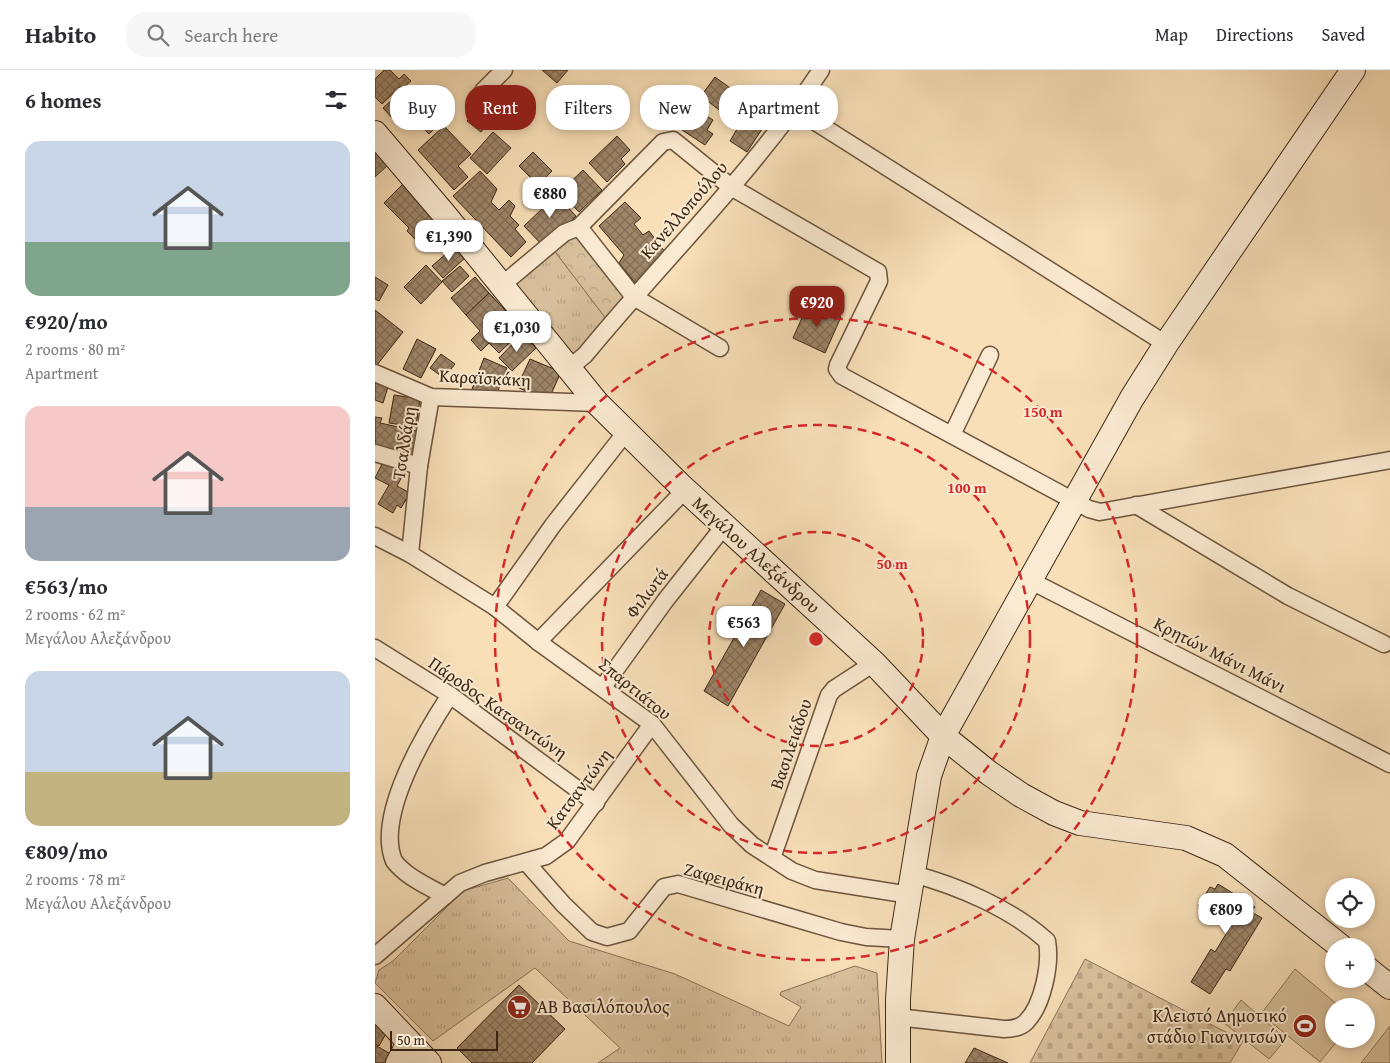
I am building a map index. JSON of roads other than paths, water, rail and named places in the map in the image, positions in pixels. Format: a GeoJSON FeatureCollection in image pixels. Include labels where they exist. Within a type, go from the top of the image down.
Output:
{"type":"FeatureCollection","features":[{"type":"Feature","properties":{"kind":"main road"},"geometry":{"type":"LineString","coordinates":[[898,1063],[897,1017],[902,939],[929,776],[943,736],[1076,502],[1108,439],[1166,344],[1353,70]]}},
{"type":"Feature","properties":{"kind":"main road","name":"Μεγάλου Αλεξάνδρου"},"geometry":{"type":"LineString","coordinates":[[375,132],[597,403],[685,490],[874,663],[943,736],[989,773],[1021,795],[1080,823],[1186,838],[1225,855],[1330,938]]}},
{"type":"Feature","properties":{"kind":"main road"},"geometry":{"type":"LineString","coordinates":[[1375,975],[1390,987]]}},
{"type":"Feature","properties":{"kind":"main road"},"geometry":{"type":"LineString","coordinates":[[375,1006],[429,1063]]}},
{"type":"Feature","properties":{"kind":"main road"},"geometry":{"type":"LineString","coordinates":[[398,1063],[409,1043]]}},
{"type":"Feature","properties":{"kind":"street"},"geometry":{"type":"LineString","coordinates":[[489,85],[504,70]]}},
{"type":"Feature","properties":{"kind":"street","name":"Κανελλοπούλου"},"geometry":{"type":"LineString","coordinates":[[811,85],[821,70]]}},
{"type":"Feature","properties":{"kind":"street","name":"Κανελλοπούλου"},"geometry":{"type":"LineString","coordinates":[[568,369],[585,355],[731,187],[778,130]]}},
{"type":"Feature","properties":{"kind":"street"},"geometry":{"type":"LineString","coordinates":[[828,130],[1166,344]]}},
{"type":"Feature","properties":{"kind":"street"},"geometry":{"type":"LineString","coordinates":[[502,286],[564,233],[579,226],[663,142],[673,140],[731,187],[875,268],[878,272],[879,281],[838,364],[839,373],[1076,502],[1100,512],[1136,504],[1194,496],[1390,460]]}},
{"type":"Feature","properties":{"kind":"street"},"geometry":{"type":"LineString","coordinates":[[579,226],[634,297],[720,348]]}},
{"type":"Feature","properties":{"kind":"street"},"geometry":{"type":"LineString","coordinates":[[952,435],[990,354]]}},
{"type":"Feature","properties":{"kind":"street","name":"Καραϊσκάκη"},"geometry":{"type":"LineString","coordinates":[[375,373],[431,396],[597,403]]}},
{"type":"Feature","properties":{"kind":"street","name":"Τσαλδάρη"},"geometry":{"type":"LineString","coordinates":[[410,554],[419,466],[431,396]]}},
{"type":"Feature","properties":{"kind":"street"},"geometry":{"type":"LineString","coordinates":[[495,607],[553,525],[626,432]]}},
{"type":"Feature","properties":{"kind":"street"},"geometry":{"type":"LineString","coordinates":[[375,453],[419,466]]}},
{"type":"Feature","properties":{"kind":"street"},"geometry":{"type":"LineString","coordinates":[[538,642],[685,490]]}},
{"type":"Feature","properties":{"kind":"street"},"geometry":{"type":"LineString","coordinates":[[1136,504],[1288,596],[1384,644]]}},
{"type":"Feature","properties":{"kind":"street","name":"Φιλωτά"},"geometry":{"type":"LineString","coordinates":[[603,687],[665,601],[725,525]]}},
{"type":"Feature","properties":{"kind":"street","name":"Σπαρτιάτου"},"geometry":{"type":"LineString","coordinates":[[376,541],[410,554],[495,607],[538,642],[652,724],[731,825],[752,845],[792,871],[815,880],[955,887],[985,901],[1027,926],[1047,941],[1048,960],[1041,995],[1031,1016],[1019,1027],[1004,1029],[897,1017]]}},
{"type":"Feature","properties":{"kind":"street","name":"Κρητών Μάνι Μάνι"},"geometry":{"type":"LineString","coordinates":[[1031,581],[1390,764]]}},
{"type":"Feature","properties":{"kind":"street","name":"Πάροδος Κατσαντώνη"},"geometry":{"type":"LineString","coordinates":[[375,648],[450,694],[596,803]]}},
{"type":"Feature","properties":{"kind":"street","name":"Βασιλειάδου"},"geometry":{"type":"LineString","coordinates":[[772,858],[829,695],[834,689],[874,663]]}},
{"type":"Feature","properties":{"kind":"street"},"geometry":{"type":"LineString","coordinates":[[445,896],[403,870],[394,861],[387,848],[385,821],[393,788],[406,762],[450,694]]}},
{"type":"Feature","properties":{"kind":"street","name":"Κατσαντώνη"},"geometry":{"type":"LineString","coordinates":[[375,956],[460,883],[473,877],[546,856],[567,841],[652,724]]}},
{"type":"Feature","properties":{"kind":"street","name":"Ζαφειράκη"},"geometry":{"type":"LineString","coordinates":[[526,862],[563,904],[592,932],[607,937],[629,931],[664,887],[677,884],[841,932],[866,937],[902,939]]}},
{"type":"Feature","properties":{"kind":"place","name":"ΑΒ Βασιλόπουλος"},"geometry":{"type":"Point","coordinates":[519,1007]}},
{"type":"Feature","properties":{"kind":"place","name":"Κλειστό Δημοτικό στάδιο Γιαννιτσών"},"geometry":{"type":"Point","coordinates":[1305,1026]}}]}
